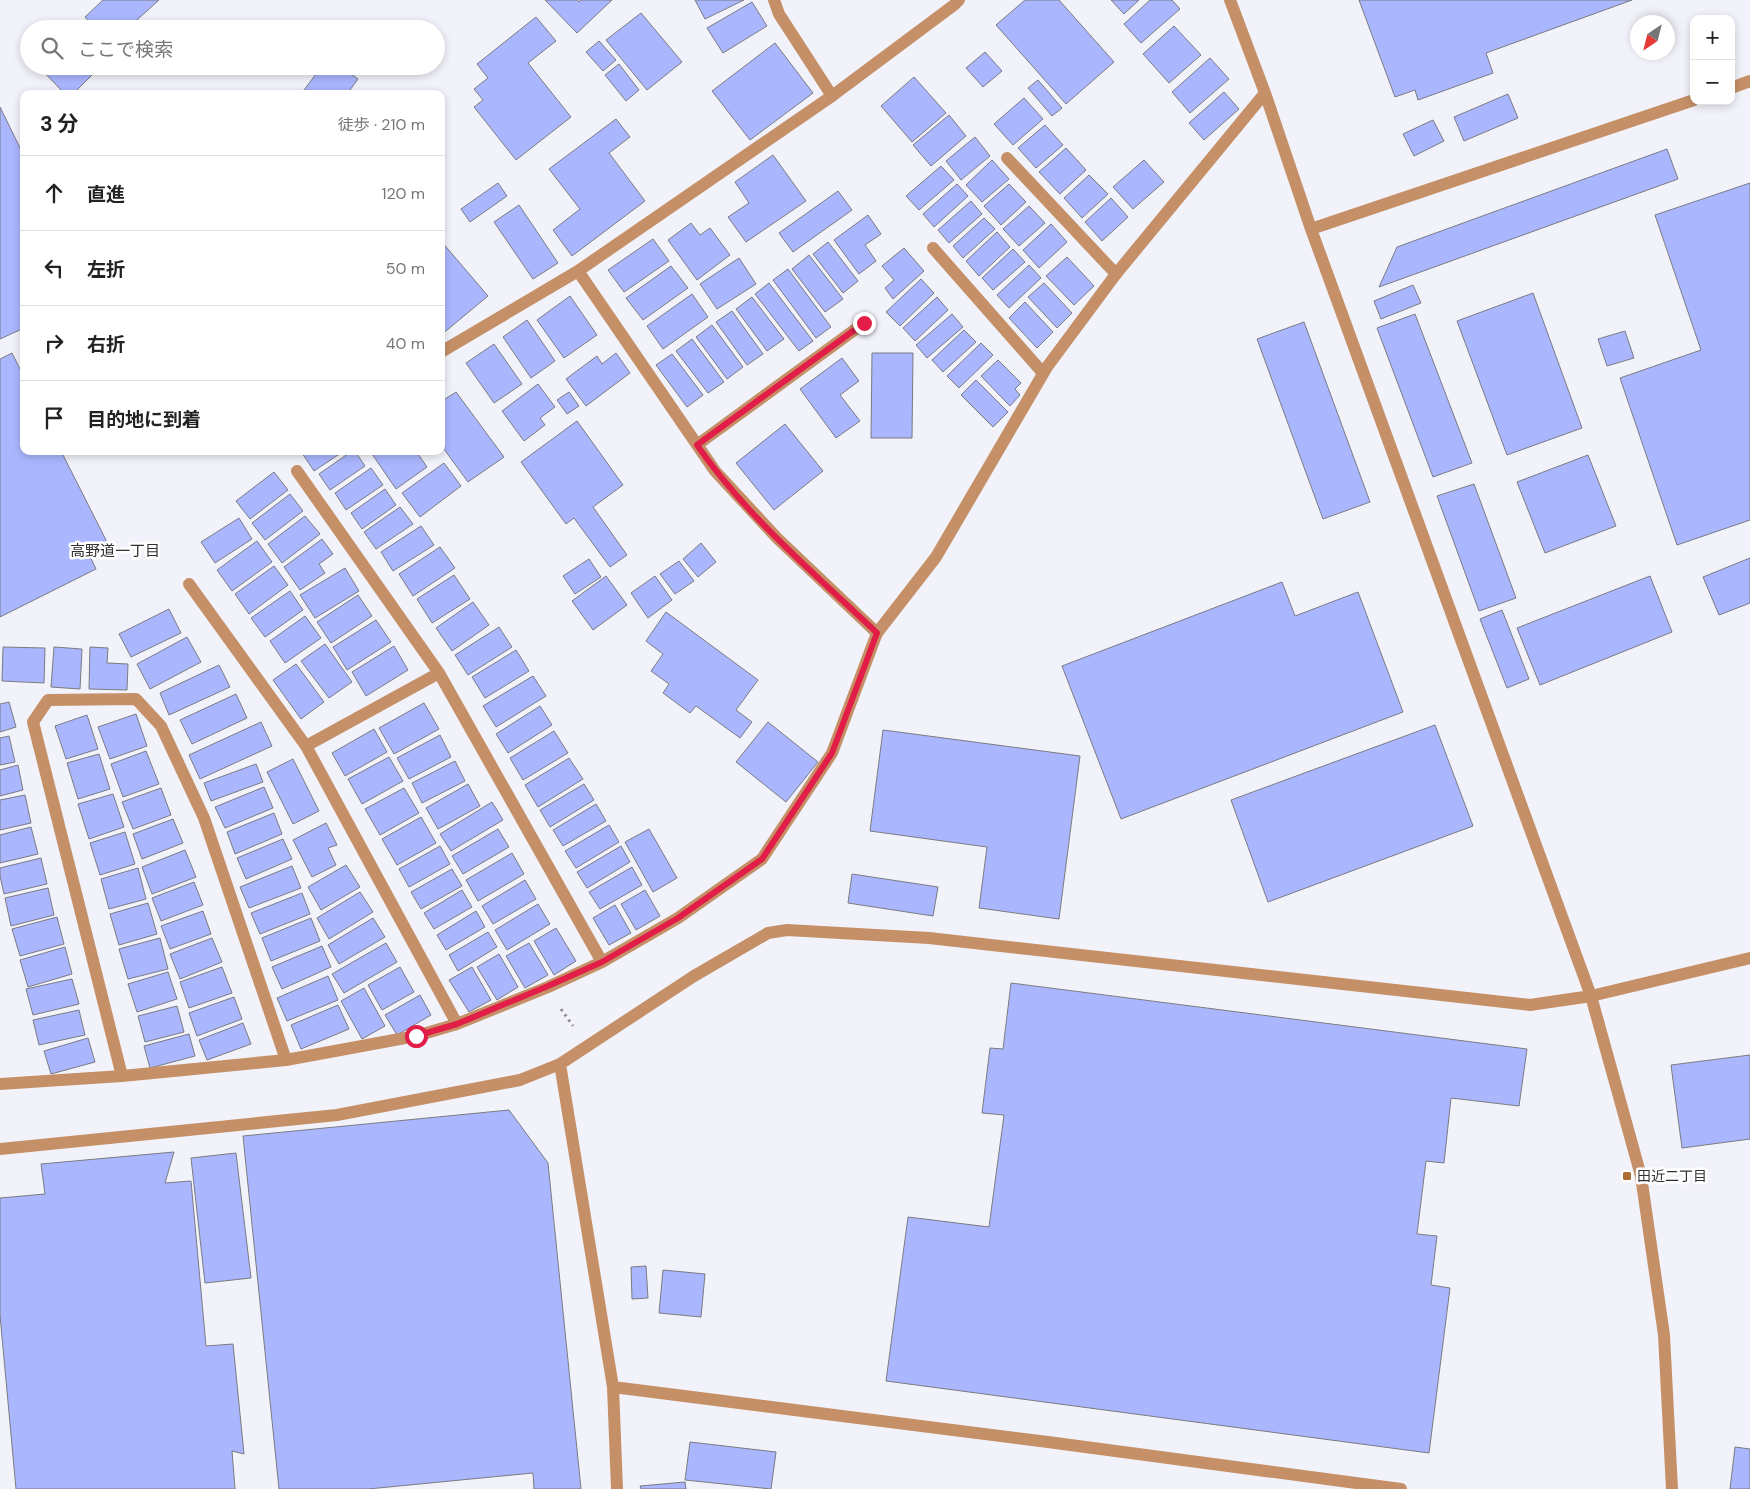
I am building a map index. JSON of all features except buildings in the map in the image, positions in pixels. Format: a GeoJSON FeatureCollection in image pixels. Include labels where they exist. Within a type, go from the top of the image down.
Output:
{"type":"FeatureCollection","features":[{"type":"Feature","properties":{"kind":"street"},"geometry":{"type":"LineString","coordinates":[[774,0],[779,14],[832,96]]}},
{"type":"Feature","properties":{"kind":"street"},"geometry":{"type":"LineString","coordinates":[[445,350],[578,271],[832,96],[959,0]]}},
{"type":"Feature","properties":{"kind":"street"},"geometry":{"type":"LineString","coordinates":[[1230,0],[1265,93],[1311,229],[1591,996],[1641,1176],[1664,1336],[1672,1489]]}},
{"type":"Feature","properties":{"kind":"street"},"geometry":{"type":"LineString","coordinates":[[1735,87],[1750,81]]}},
{"type":"Feature","properties":{"kind":"street"},"geometry":{"type":"LineString","coordinates":[[0,1084],[122,1076],[286,1060],[416,1036],[457,1024],[602,962],[678,918],[762,859],[832,753],[877,633],[936,557],[1044,373],[1116,274],[1265,93]]}},
{"type":"Feature","properties":{"kind":"street"},"geometry":{"type":"LineString","coordinates":[[1311,229],[1690,101]]}},
{"type":"Feature","properties":{"kind":"street"},"geometry":{"type":"LineString","coordinates":[[1007,158],[1116,274]]}},
{"type":"Feature","properties":{"kind":"street"},"geometry":{"type":"LineString","coordinates":[[933,248],[1044,373]]}},
{"type":"Feature","properties":{"kind":"street"},"geometry":{"type":"LineString","coordinates":[[578,271],[715,471],[777,538],[877,633]]}},
{"type":"Feature","properties":{"kind":"street"},"geometry":{"type":"LineString","coordinates":[[697,445],[864,323]]}},
{"type":"Feature","properties":{"kind":"street"},"geometry":{"type":"LineString","coordinates":[[297,471],[439,673],[602,962]]}},
{"type":"Feature","properties":{"kind":"street"},"geometry":{"type":"LineString","coordinates":[[189,584],[306,746],[457,1024]]}},
{"type":"Feature","properties":{"kind":"street"},"geometry":{"type":"LineString","coordinates":[[306,746],[439,673]]}},
{"type":"Feature","properties":{"kind":"street"},"geometry":{"type":"LineString","coordinates":[[122,1076],[33,722],[48,700],[136,699],[161,726],[204,818],[286,1060]]}},
{"type":"Feature","properties":{"kind":"street"},"geometry":{"type":"LineString","coordinates":[[0,1149],[337,1115],[520,1080],[560,1064],[694,976],[768,933],[787,930],[929,938],[1530,1005],[1591,996],[1750,958]]}},
{"type":"Feature","properties":{"kind":"street"},"geometry":{"type":"LineString","coordinates":[[560,1064],[612,1387],[617,1489]]}},
{"type":"Feature","properties":{"kind":"street"},"geometry":{"type":"LineString","coordinates":[[612,1387],[1401,1489]]}},
{"type":"Feature","properties":{"kind":"path"},"geometry":{"type":"LineString","coordinates":[[560,1008],[574,1029],[581,1024]]}},
{"type":"Feature","properties":{"kind":"place","name":"田近二丁目"},"geometry":{"type":"Point","coordinates":[1627,1176]}},
{"type":"Feature","properties":{"kind":"district","name":"高野道一丁目"},"geometry":{"type":"Point","coordinates":[115,551]}},
{"type":"Feature","properties":{"kind":"route"},"geometry":{"type":"LineString","coordinates":[[416,1036],[457,1024],[602,962],[678,918],[762,859],[832,753],[877,633],[777,538],[715,471],[697,445],[864,323]]}}]}
